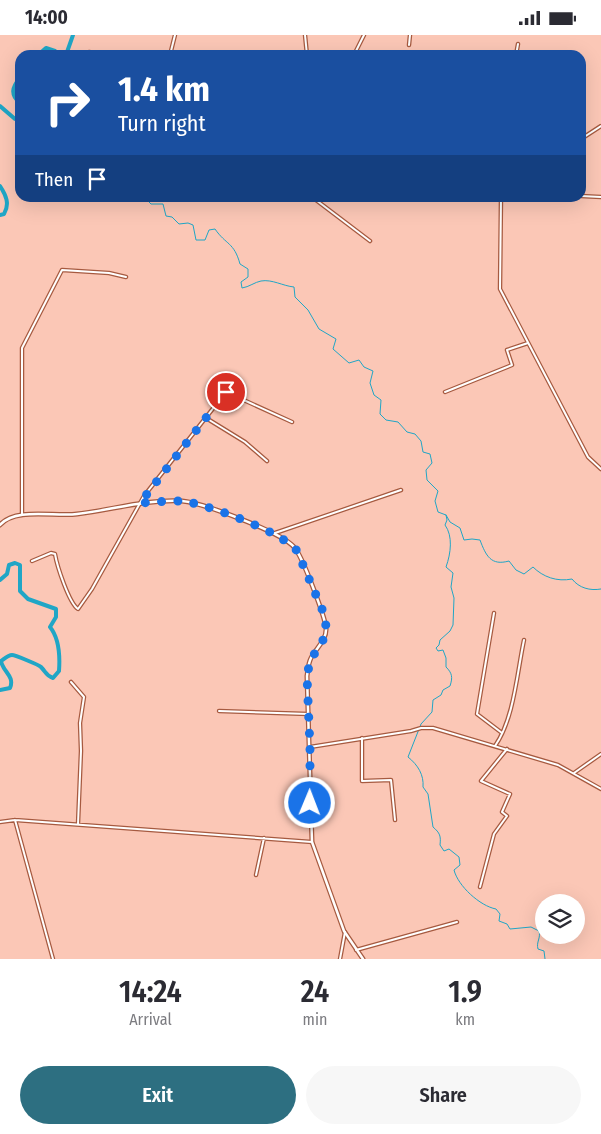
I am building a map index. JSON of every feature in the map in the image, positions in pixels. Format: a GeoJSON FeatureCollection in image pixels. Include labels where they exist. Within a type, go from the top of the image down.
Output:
{"type":"FeatureCollection","features":[{"type":"Feature","properties":{"kind":"street"},"geometry":{"type":"LineString","coordinates":[[171,50],[175,35]]}},
{"type":"Feature","properties":{"kind":"street"},"geometry":{"type":"LineString","coordinates":[[305,35],[306,50]]}},
{"type":"Feature","properties":{"kind":"street"},"geometry":{"type":"LineString","coordinates":[[356,50],[364,35]]}},
{"type":"Feature","properties":{"kind":"street"},"geometry":{"type":"LineString","coordinates":[[409,45],[410,35]]}},
{"type":"Feature","properties":{"kind":"street"},"geometry":{"type":"LineString","coordinates":[[517,50],[518,44]]}},
{"type":"Feature","properties":{"kind":"street"},"geometry":{"type":"LineString","coordinates":[[586,136],[601,126]]}},
{"type":"Feature","properties":{"kind":"street"},"geometry":{"type":"LineString","coordinates":[[586,196],[601,197]]}},
{"type":"Feature","properties":{"kind":"street"},"geometry":{"type":"LineString","coordinates":[[318,202],[370,241]]}},
{"type":"Feature","properties":{"kind":"street"},"geometry":{"type":"LineString","coordinates":[[501,202],[500,288],[588,457],[601,469]]}},
{"type":"Feature","properties":{"kind":"street"},"geometry":{"type":"LineString","coordinates":[[22,515],[22,346],[62,270],[109,273],[126,277]]}},
{"type":"Feature","properties":{"kind":"street"},"geometry":{"type":"LineString","coordinates":[[445,392],[512,365],[506,350],[528,343]]}},
{"type":"Feature","properties":{"kind":"street"},"geometry":{"type":"LineString","coordinates":[[32,561],[50,553],[55,554],[60,573],[73,604],[78,609],[92,589],[140,503],[227,392],[292,421]]}},
{"type":"Feature","properties":{"kind":"street"},"geometry":{"type":"LineString","coordinates":[[206,418],[245,442],[268,461]]}},
{"type":"Feature","properties":{"kind":"street"},"geometry":{"type":"LineString","coordinates":[[275,533],[401,490]]}},
{"type":"Feature","properties":{"kind":"street"},"geometry":{"type":"LineString","coordinates":[[0,525],[8,519],[22,515],[71,515],[140,503],[185,502],[246,521],[275,533],[290,543],[297,551],[325,619],[326,635],[312,655],[308,669],[312,843],[345,932],[363,959]]}},
{"type":"Feature","properties":{"kind":"street"},"geometry":{"type":"LineString","coordinates":[[494,613],[477,714],[502,733]]}},
{"type":"Feature","properties":{"kind":"street"},"geometry":{"type":"LineString","coordinates":[[494,746],[502,733],[511,704],[524,641]]}},
{"type":"Feature","properties":{"kind":"street"},"geometry":{"type":"LineString","coordinates":[[71,682],[84,697],[80,723],[81,751],[78,824]]}},
{"type":"Feature","properties":{"kind":"street"},"geometry":{"type":"LineString","coordinates":[[219,711],[309,714]]}},
{"type":"Feature","properties":{"kind":"street"},"geometry":{"type":"LineString","coordinates":[[310,747],[426,728],[507,749],[558,765],[601,789]]}},
{"type":"Feature","properties":{"kind":"street"},"geometry":{"type":"LineString","coordinates":[[362,738],[362,781],[391,781],[395,820]]}},
{"type":"Feature","properties":{"kind":"street"},"geometry":{"type":"LineString","coordinates":[[480,887],[494,834],[506,816],[502,811],[510,794],[481,781],[507,749]]}},
{"type":"Feature","properties":{"kind":"street"},"geometry":{"type":"LineString","coordinates":[[574,773],[601,754]]}},
{"type":"Feature","properties":{"kind":"street"},"geometry":{"type":"LineString","coordinates":[[14,820],[54,959]]}},
{"type":"Feature","properties":{"kind":"street"},"geometry":{"type":"LineString","coordinates":[[0,822],[14,820],[78,824],[312,843]]}},
{"type":"Feature","properties":{"kind":"street"},"geometry":{"type":"LineString","coordinates":[[256,875],[264,838]]}},
{"type":"Feature","properties":{"kind":"street"},"geometry":{"type":"LineString","coordinates":[[356,950],[457,922]]}},
{"type":"Feature","properties":{"kind":"street"},"geometry":{"type":"LineString","coordinates":[[340,959],[345,932]]}},
{"type":"Feature","properties":{"kind":"waterway"},"geometry":{"type":"LineString","coordinates":[[68,50],[73,35]]}},
{"type":"Feature","properties":{"kind":"waterway"},"geometry":{"type":"LineString","coordinates":[[44,50],[46,48],[52,50]]}},
{"type":"Feature","properties":{"kind":"waterway"},"geometry":{"type":"LineString","coordinates":[[15,85],[13,91],[15,97]]}},
{"type":"Feature","properties":{"kind":"waterway"},"geometry":{"type":"LineString","coordinates":[[0,106],[15,119]]}},
{"type":"Feature","properties":{"kind":"waterway"},"geometry":{"type":"LineString","coordinates":[[0,186],[7,203],[4,214],[0,215]]}},
{"type":"Feature","properties":{"kind":"waterway"},"geometry":{"type":"LineString","coordinates":[[149,202],[151,204],[163,204],[166,216],[172,217],[179,224],[188,223],[193,225],[196,240],[205,240],[209,230],[215,229],[235,251],[240,264],[248,269],[248,277],[241,282],[242,288],[265,281],[294,287],[295,297],[308,310],[319,329],[336,339],[333,349],[349,363],[359,360],[364,367],[373,371],[370,383],[374,395],[381,400],[380,414],[386,420],[398,422],[407,432],[415,434],[421,441],[423,452],[430,454],[432,463],[426,470],[427,480],[438,491],[435,501],[438,512],[446,515],[450,522],[460,528],[464,540],[480,540],[487,555],[493,561],[509,561],[516,570],[524,574],[533,567],[541,574],[551,578],[561,580],[572,579],[578,585],[585,588],[601,589]]}},
{"type":"Feature","properties":{"kind":"waterway"},"geometry":{"type":"LineString","coordinates":[[446,515],[445,525],[448,529],[450,545],[446,567],[453,573],[451,587],[454,598],[453,625],[450,631],[440,640],[436,648],[438,651],[443,650],[446,658],[446,667],[451,673],[451,680],[450,686],[433,700],[432,712],[421,724],[408,757],[415,763],[421,774],[423,787],[428,794],[433,827],[440,835],[440,845],[444,851],[449,849],[459,857],[460,865],[454,870],[460,882],[477,900],[496,909],[500,914],[499,921],[507,924],[510,929],[531,927],[539,931],[538,949],[544,951],[545,959]]}},
{"type":"Feature","properties":{"kind":"waterway"},"geometry":{"type":"LineString","coordinates":[[0,580],[7,574],[9,565],[15,563],[20,565],[20,591],[28,599],[56,609],[56,617],[50,627],[57,642],[59,660],[59,671],[53,678],[36,664],[14,655],[8,656],[1,661],[10,677],[11,684],[10,688],[0,690]]}},
{"type":"Feature","properties":{"kind":"route"},"geometry":{"type":"LineString","coordinates":[[226,392],[140,503],[181,501],[206,508],[275,533],[290,543],[297,551],[322,609],[327,630],[323,640],[312,655],[307,676],[310,803]]}}]}
